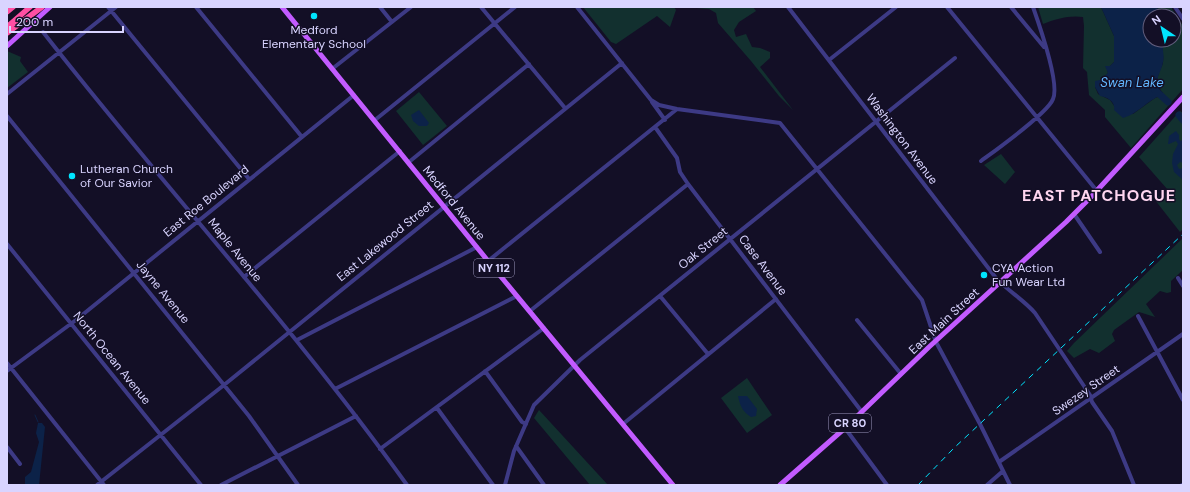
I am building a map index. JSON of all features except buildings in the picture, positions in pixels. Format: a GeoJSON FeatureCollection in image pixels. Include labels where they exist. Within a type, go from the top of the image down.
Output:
{"type":"FeatureCollection","features":[{"type":"Feature","properties":{"kind":"highway"},"geometry":{"type":"LineString","coordinates":[[7,12],[12,7]]}},
{"type":"Feature","properties":{"kind":"highway"},"geometry":{"type":"LineString","coordinates":[[7,27],[30,7]]}},
{"type":"Feature","properties":{"kind":"highway"},"geometry":{"type":"LineString","coordinates":[[7,33],[42,7]]}},
{"type":"Feature","properties":{"kind":"main road"},"geometry":{"type":"LineString","coordinates":[[7,46],[50,7]]}},
{"type":"Feature","properties":{"kind":"main road","name":"Medford Avenue"},"geometry":{"type":"LineString","coordinates":[[282,7],[488,261],[673,485]]}},
{"type":"Feature","properties":{"kind":"main road","name":"East Main Street"},"geometry":{"type":"LineString","coordinates":[[780,485],[845,428],[1074,214],[1183,98]]}},
{"type":"Feature","properties":{"kind":"street"},"geometry":{"type":"LineString","coordinates":[[7,94],[110,9],[116,7]]}},
{"type":"Feature","properties":{"kind":"street"},"geometry":{"type":"LineString","coordinates":[[196,7],[302,137]]}},
{"type":"Feature","properties":{"kind":"street"},"geometry":{"type":"LineString","coordinates":[[380,7],[392,22]]}},
{"type":"Feature","properties":{"kind":"street"},"geometry":{"type":"LineString","coordinates":[[332,69],[411,7]]}},
{"type":"Feature","properties":{"kind":"street"},"geometry":{"type":"LineString","coordinates":[[481,7],[565,108]]}},
{"type":"Feature","properties":{"kind":"street"},"geometry":{"type":"LineString","coordinates":[[375,120],[515,7]]}},
{"type":"Feature","properties":{"kind":"street"},"geometry":{"type":"LineString","coordinates":[[577,7],[651,100],[664,120]]}},
{"type":"Feature","properties":{"kind":"street","name":"Washington Avenue"},"geometry":{"type":"LineString","coordinates":[[788,7],[1000,282],[1033,311],[1090,395],[1112,431],[1134,485]]}},
{"type":"Feature","properties":{"kind":"street"},"geometry":{"type":"LineString","coordinates":[[829,60],[896,7]]}},
{"type":"Feature","properties":{"kind":"street"},"geometry":{"type":"LineString","coordinates":[[947,7],[1097,191]]}},
{"type":"Feature","properties":{"kind":"street"},"geometry":{"type":"LineString","coordinates":[[1011,7],[1046,49]]}},
{"type":"Feature","properties":{"kind":"street"},"geometry":{"type":"LineString","coordinates":[[981,161],[1050,106],[1055,95],[1053,75],[1033,7]]}},
{"type":"Feature","properties":{"kind":"street"},"geometry":{"type":"LineString","coordinates":[[1175,7],[1183,19]]}},
{"type":"Feature","properties":{"kind":"street"},"geometry":{"type":"LineString","coordinates":[[110,9],[249,179]]}},
{"type":"Feature","properties":{"kind":"street","name":"Maple Avenue"},"geometry":{"type":"LineString","coordinates":[[43,32],[290,331],[336,389],[407,485]]}},
{"type":"Feature","properties":{"kind":"street","name":"Oak Street"},"geometry":{"type":"LineString","coordinates":[[505,485],[516,446],[536,403],[574,365],[955,58]]}},
{"type":"Feature","properties":{"kind":"street","name":"East Lakewood Street"},"geometry":{"type":"LineString","coordinates":[[97,485],[102,483],[224,385],[622,63]]}},
{"type":"Feature","properties":{"kind":"street"},"geometry":{"type":"LineString","coordinates":[[409,162],[529,64]]}},
{"type":"Feature","properties":{"kind":"street","name":"East Roe Boulevard"},"geometry":{"type":"LineString","coordinates":[[9,370],[72,323],[354,95]]}},
{"type":"Feature","properties":{"kind":"street"},"geometry":{"type":"LineString","coordinates":[[651,100],[659,105],[678,109],[780,123],[922,300],[936,342],[978,419],[1010,485]]}},
{"type":"Feature","properties":{"kind":"street"},"geometry":{"type":"LineString","coordinates":[[488,261],[678,109]]}},
{"type":"Feature","properties":{"kind":"street","name":"Jayne Avenue"},"geometry":{"type":"LineString","coordinates":[[7,116],[224,385],[298,485]]}},
{"type":"Feature","properties":{"kind":"street","name":"Case Avenue"},"geometry":{"type":"LineString","coordinates":[[655,127],[677,158],[680,172],[688,184],[862,412]]}},
{"type":"Feature","properties":{"kind":"street"},"geometry":{"type":"LineString","coordinates":[[244,277],[400,151]]}},
{"type":"Feature","properties":{"kind":"street"},"geometry":{"type":"LineString","coordinates":[[530,311],[688,184]]}},
{"type":"Feature","properties":{"kind":"street"},"geometry":{"type":"LineString","coordinates":[[1074,214],[1100,252]]}},
{"type":"Feature","properties":{"kind":"street","name":"North Ocean Avenue"},"geometry":{"type":"LineString","coordinates":[[7,244],[201,485]]}},
{"type":"Feature","properties":{"kind":"street"},"geometry":{"type":"LineString","coordinates":[[297,340],[477,247]]}},
{"type":"Feature","properties":{"kind":"street"},"geometry":{"type":"LineString","coordinates":[[1178,278],[1183,286]]}},
{"type":"Feature","properties":{"kind":"street"},"geometry":{"type":"LineString","coordinates":[[336,389],[517,296]]}},
{"type":"Feature","properties":{"kind":"street"},"geometry":{"type":"LineString","coordinates":[[660,296],[708,354]]}},
{"type":"Feature","properties":{"kind":"street"},"geometry":{"type":"LineString","coordinates":[[623,424],[776,299]]}},
{"type":"Feature","properties":{"kind":"street"},"geometry":{"type":"LineString","coordinates":[[1138,316],[1183,400]]}},
{"type":"Feature","properties":{"kind":"street"},"geometry":{"type":"LineString","coordinates":[[856,320],[902,374]]}},
{"type":"Feature","properties":{"kind":"street"},"geometry":{"type":"LineString","coordinates":[[380,449],[544,328]]}},
{"type":"Feature","properties":{"kind":"street","name":"Swezey Street"},"geometry":{"type":"LineString","coordinates":[[1000,462],[1183,334]]}},
{"type":"Feature","properties":{"kind":"street"},"geometry":{"type":"LineString","coordinates":[[7,363],[9,370],[102,483]]}},
{"type":"Feature","properties":{"kind":"street"},"geometry":{"type":"LineString","coordinates":[[485,371],[522,422],[526,424]]}},
{"type":"Feature","properties":{"kind":"street"},"geometry":{"type":"LineString","coordinates":[[437,408],[493,485]]}},
{"type":"Feature","properties":{"kind":"street"},"geometry":{"type":"LineString","coordinates":[[221,485],[356,416]]}},
{"type":"Feature","properties":{"kind":"street"},"geometry":{"type":"LineString","coordinates":[[845,428],[887,485]]}},
{"type":"Feature","properties":{"kind":"street"},"geometry":{"type":"LineString","coordinates":[[516,446],[544,485]]}},
{"type":"Feature","properties":{"kind":"street"},"geometry":{"type":"LineString","coordinates":[[7,447],[20,464]]}},
{"type":"Feature","properties":{"kind":"street"},"geometry":{"type":"LineString","coordinates":[[987,485],[1003,471]]}},
{"type":"Feature","properties":{"kind":"green space"},"geometry":{"type":"Polygon","coordinates":[[[583,7],[674,7],[676,10],[670,27],[657,16],[616,44],[611,42],[583,7]]]}},
{"type":"Feature","properties":{"kind":"green space"},"geometry":{"type":"Polygon","coordinates":[[[684,7],[753,7],[756,11],[739,22],[734,30],[736,37],[746,34],[752,47],[770,52],[770,58],[760,67],[793,110],[779,96],[718,23],[716,13],[709,9],[684,7]]]}},
{"type":"Feature","properties":{"kind":"green space"},"geometry":{"type":"Polygon","coordinates":[[[1038,7],[1101,7],[1114,36],[1114,62],[1107,69],[1108,73],[1095,87],[1098,94],[1110,100],[1115,107],[1133,114],[1155,98],[1162,97],[1163,93],[1158,85],[1158,76],[1163,63],[1163,48],[1182,48],[1182,24],[1183,89],[1131,148],[1105,117],[1105,110],[1089,95],[1087,72],[1083,68],[1083,17],[1063,18],[1043,24],[1038,7]]]}},
{"type":"Feature","properties":{"kind":"green space"},"geometry":{"type":"Polygon","coordinates":[[[1157,7],[1172,7],[1157,8],[1157,7]]]}},
{"type":"Feature","properties":{"kind":"green space"},"geometry":{"type":"Polygon","coordinates":[[[7,51],[21,57],[20,61],[28,72],[7,88],[7,51]]]}},
{"type":"Feature","properties":{"kind":"green space"},"geometry":{"type":"Polygon","coordinates":[[[419,92],[447,126],[423,145],[396,111],[419,92]]]}},
{"type":"Feature","properties":{"kind":"green space"},"geometry":{"type":"Polygon","coordinates":[[[1180,111],[1183,113],[1183,229],[1180,232],[1155,200],[1159,196],[1160,198],[1168,190],[1139,157],[1180,111]]]}},
{"type":"Feature","properties":{"kind":"green space"},"geometry":{"type":"Polygon","coordinates":[[[1001,154],[1015,172],[1005,184],[984,165],[1001,154]]]}},
{"type":"Feature","properties":{"kind":"green space"},"geometry":{"type":"Polygon","coordinates":[[[1183,238],[1183,270],[1171,281],[1171,292],[1167,293],[1160,291],[1146,304],[1155,317],[1139,312],[1114,330],[1112,334],[1115,341],[1099,353],[1090,349],[1074,358],[1067,351],[1074,343],[1183,238]]]}},
{"type":"Feature","properties":{"kind":"green space"},"geometry":{"type":"Polygon","coordinates":[[[747,378],[772,415],[747,433],[721,398],[747,378]]]}},
{"type":"Feature","properties":{"kind":"green space"},"geometry":{"type":"Polygon","coordinates":[[[539,410],[608,485],[590,485],[534,418],[539,410]]]}},
{"type":"Feature","properties":{"kind":"water","name":"Swan Lake"},"geometry":{"type":"Polygon","coordinates":[[[1101,7],[1157,7],[1142,8],[1142,48],[1163,48],[1162,65],[1157,80],[1158,87],[1162,95],[1123,118],[1114,110],[1114,105],[1112,102],[1105,97],[1100,96],[1095,87],[1095,81],[1100,80],[1108,73],[1105,66],[1110,66],[1114,62],[1114,36],[1101,7]]]}},
{"type":"Feature","properties":{"kind":"water"},"geometry":{"type":"Polygon","coordinates":[[[419,110],[429,123],[427,126],[419,126],[413,121],[411,115],[419,110]]]}},
{"type":"Feature","properties":{"kind":"water"},"geometry":{"type":"Polygon","coordinates":[[[1176,131],[1179,135],[1180,141],[1183,140],[1183,163],[1180,162],[1177,165],[1179,169],[1183,168],[1183,180],[1174,172],[1172,163],[1173,154],[1178,144],[1176,141],[1168,144],[1169,136],[1176,131]]]}},
{"type":"Feature","properties":{"kind":"water"},"geometry":{"type":"Polygon","coordinates":[[[738,396],[747,396],[757,409],[756,416],[751,417],[744,411],[738,396]]]}},
{"type":"Feature","properties":{"kind":"water"},"geometry":{"type":"Polygon","coordinates":[[[38,423],[42,423],[45,427],[39,485],[25,485],[25,477],[31,472],[39,442],[36,433],[38,423]]]}},
{"type":"Feature","properties":{"kind":"waterway"},"geometry":{"type":"LineString","coordinates":[[1155,90],[1168,102]]}},
{"type":"Feature","properties":{"kind":"waterway"},"geometry":{"type":"LineString","coordinates":[[1179,115],[1183,120]]}},
{"type":"Feature","properties":{"kind":"waterway"},"geometry":{"type":"LineString","coordinates":[[35,415],[38,422]]}},
{"type":"Feature","properties":{"kind":"railway"},"geometry":{"type":"LineString","coordinates":[[918,485],[954,448],[1183,234]]}},
{"type":"Feature","properties":{"kind":"place","name":"Medford Elementary School"},"geometry":{"type":"Point","coordinates":[314,16]}},
{"type":"Feature","properties":{"kind":"place","name":"Lutheran Church of Our Savior"},"geometry":{"type":"Point","coordinates":[72,176]}},
{"type":"Feature","properties":{"kind":"place","name":"CYA Action Fun Wear Ltd"},"geometry":{"type":"Point","coordinates":[984,275]}},
{"type":"Feature","properties":{"kind":"district","name":"EAST PATCHOGUE"},"geometry":{"type":"Point","coordinates":[1099,195]}}]}
